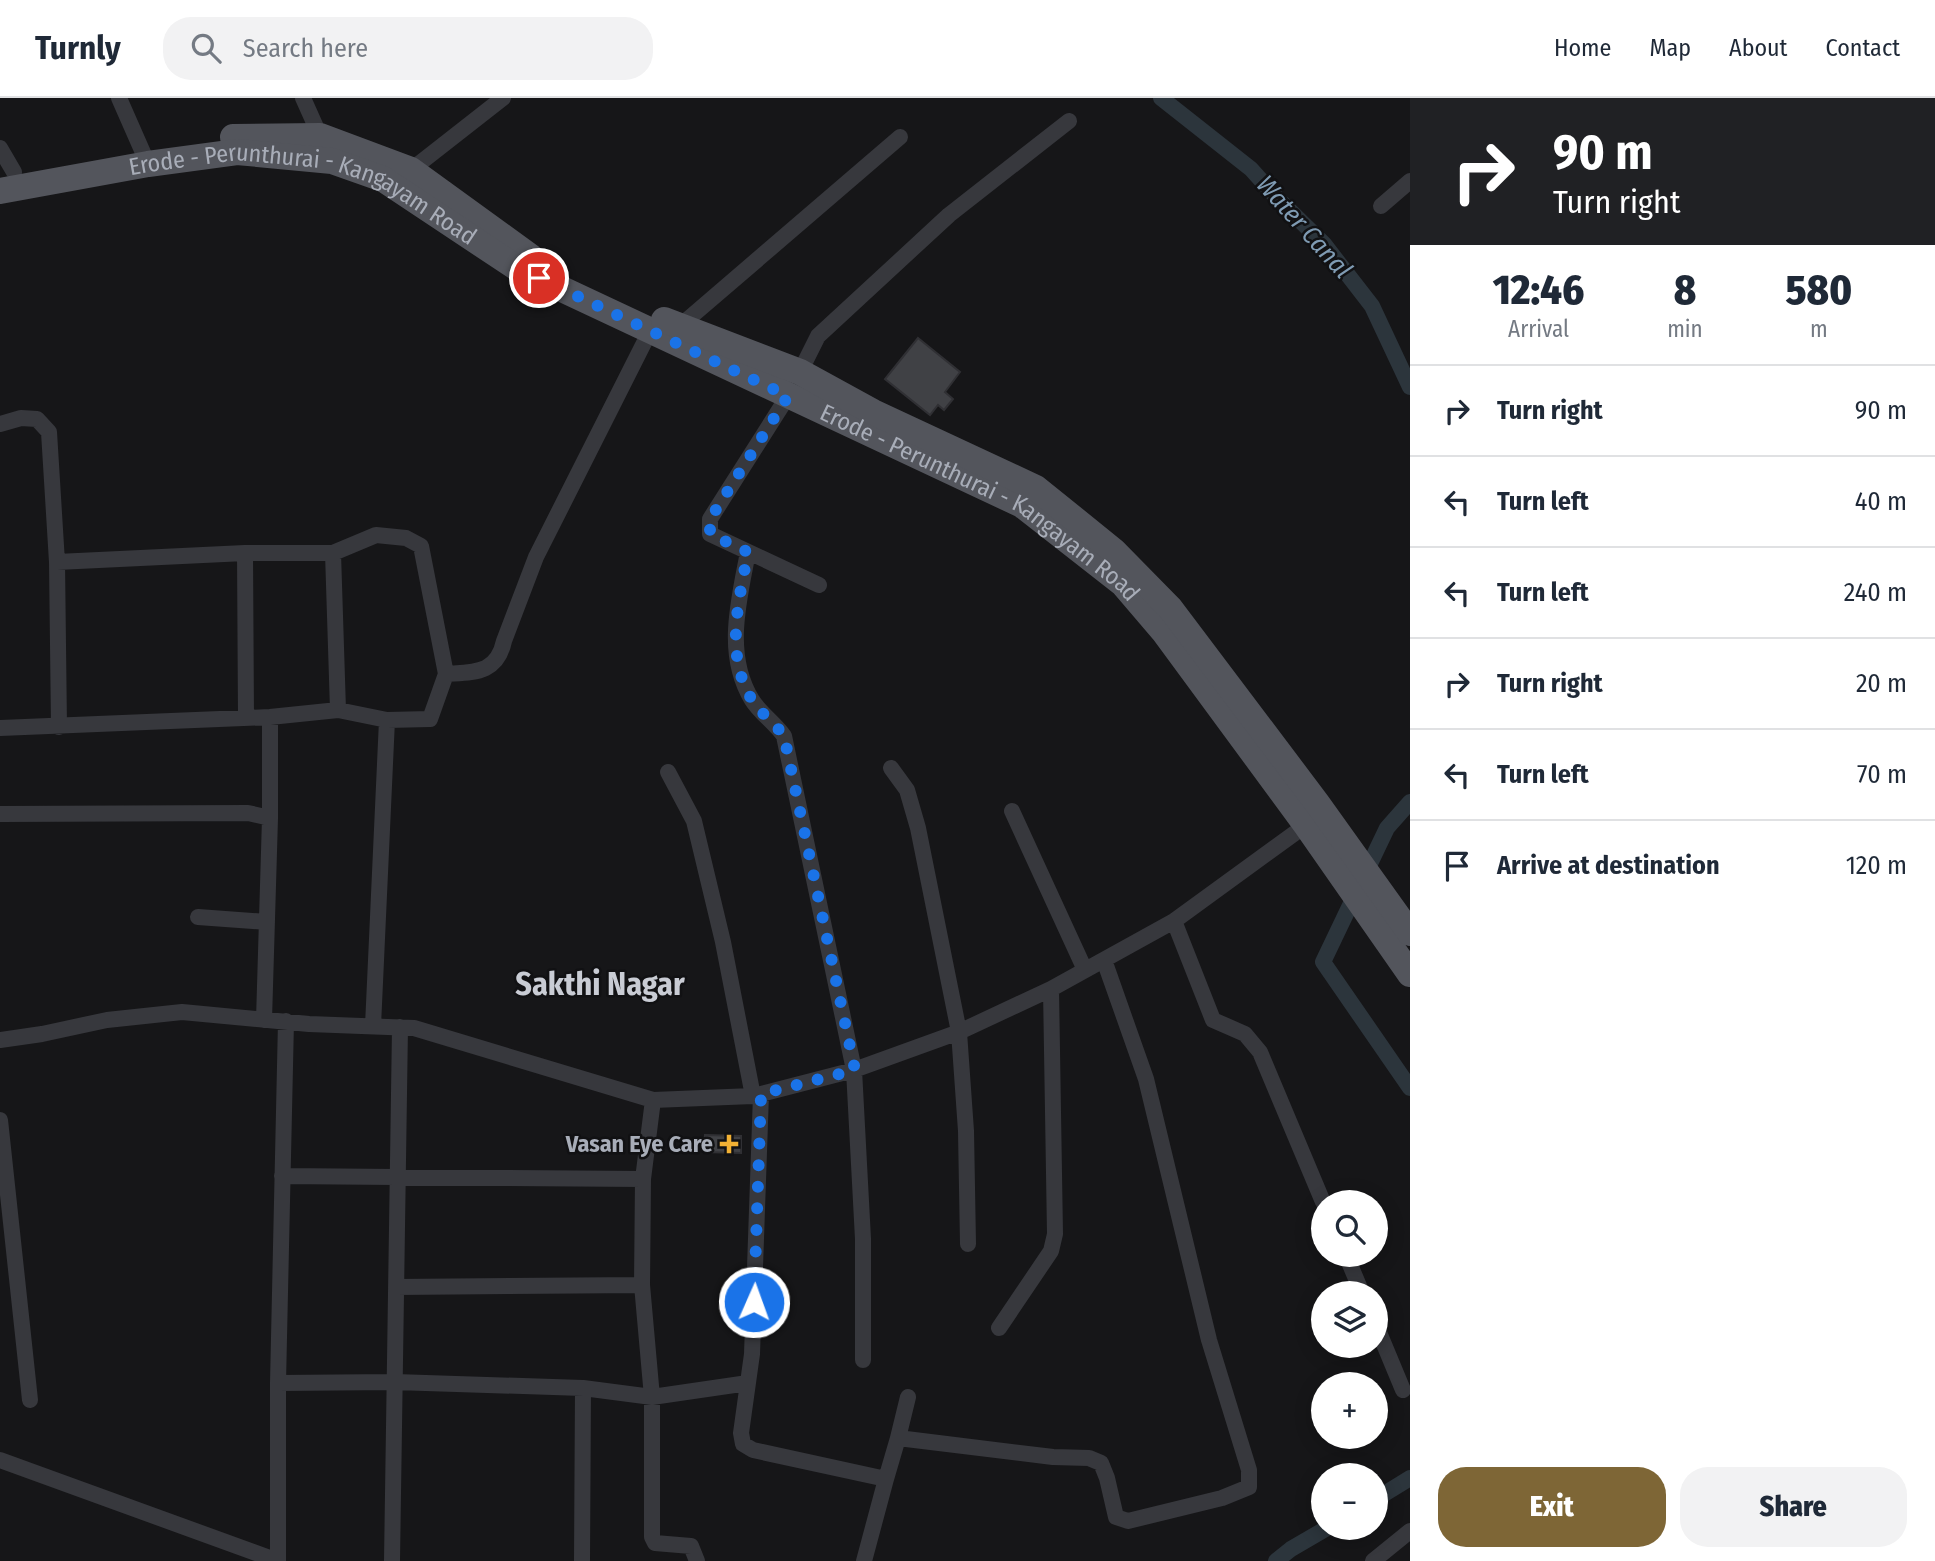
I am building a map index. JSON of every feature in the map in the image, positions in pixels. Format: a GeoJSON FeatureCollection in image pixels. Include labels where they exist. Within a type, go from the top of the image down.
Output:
{"type":"FeatureCollection","features":[{"type":"Feature","properties":{"kind":"main road","name":"Erode - Perunthurai - Kangayam Road"},"geometry":{"type":"LineString","coordinates":[[145,157],[217,137],[320,136],[411,170],[521,252],[620,303],[800,372],[873,412],[1036,488],[1049,512],[1123,584],[1164,632],[1306,825],[1339,852]]}},
{"type":"Feature","properties":{"kind":"main road","name":"Erode - Perunthurai - Kangayam Road"},"geometry":{"type":"LineString","coordinates":[[5,179],[145,157],[237,152],[332,161],[383,179],[517,268],[1022,505],[1049,512],[1114,551],[1170,608],[1384,917],[1410,974]]}},
{"type":"Feature","properties":{"kind":"main road","name":"Erode - Perunthurai - Kangayam Road"},"geometry":{"type":"LineString","coordinates":[[1384,917],[1410,933]]}},
{"type":"Feature","properties":{"kind":"street"},"geometry":{"type":"LineString","coordinates":[[119,98],[145,157]]}},
{"type":"Feature","properties":{"kind":"street"},"geometry":{"type":"LineString","coordinates":[[303,98],[320,136]]}},
{"type":"Feature","properties":{"kind":"street"},"geometry":{"type":"LineString","coordinates":[[411,170],[503,98]]}},
{"type":"Feature","properties":{"kind":"street"},"geometry":{"type":"LineString","coordinates":[[800,372],[818,336],[949,215],[1069,121]]}},
{"type":"Feature","properties":{"kind":"street"},"geometry":{"type":"LineString","coordinates":[[680,326],[900,137]]}},
{"type":"Feature","properties":{"kind":"street"},"geometry":{"type":"LineString","coordinates":[[0,148],[5,179]]}},
{"type":"Feature","properties":{"kind":"street"},"geometry":{"type":"LineString","coordinates":[[1381,206],[1410,181]]}},
{"type":"Feature","properties":{"kind":"street"},"geometry":{"type":"LineString","coordinates":[[446,674],[480,671],[492,665],[501,654],[536,557],[650,331]]}},
{"type":"Feature","properties":{"kind":"street"},"geometry":{"type":"LineString","coordinates":[[788,396],[710,519],[710,534],[819,585]]}},
{"type":"Feature","properties":{"kind":"street"},"geometry":{"type":"LineString","coordinates":[[0,424],[21,418],[37,419],[49,432],[57,562],[59,727]]}},
{"type":"Feature","properties":{"kind":"street"},"geometry":{"type":"LineString","coordinates":[[0,728],[270,717],[338,710],[387,720],[430,719],[446,674],[421,546],[406,538],[376,535],[333,553],[245,553],[57,562]]}},
{"type":"Feature","properties":{"kind":"street"},"geometry":{"type":"LineString","coordinates":[[748,552],[734,634],[741,677],[753,702],[784,736],[855,1070],[863,1239],[863,1360]]}},
{"type":"Feature","properties":{"kind":"street"},"geometry":{"type":"LineString","coordinates":[[245,553],[246,718]]}},
{"type":"Feature","properties":{"kind":"street"},"geometry":{"type":"LineString","coordinates":[[333,553],[338,710]]}},
{"type":"Feature","properties":{"kind":"street"},"geometry":{"type":"LineString","coordinates":[[264,1020],[270,717]]}},
{"type":"Feature","properties":{"kind":"street"},"geometry":{"type":"LineString","coordinates":[[373,1026],[387,720]]}},
{"type":"Feature","properties":{"kind":"street"},"geometry":{"type":"LineString","coordinates":[[891,768],[907,790],[918,828],[959,1032],[966,1131],[968,1244]]}},
{"type":"Feature","properties":{"kind":"street"},"geometry":{"type":"LineString","coordinates":[[667,772],[694,821],[757,1095],[752,1354],[741,1433],[743,1444],[753,1450],[886,1479]]}},
{"type":"Feature","properties":{"kind":"street"},"geometry":{"type":"LineString","coordinates":[[1012,811],[1085,970]]}},
{"type":"Feature","properties":{"kind":"street"},"geometry":{"type":"LineString","coordinates":[[0,814],[248,813],[270,818]]}},
{"type":"Feature","properties":{"kind":"street"},"geometry":{"type":"LineString","coordinates":[[0,1040],[107,1020],[182,1012],[264,1020],[414,1028],[653,1100],[757,1095],[855,1070],[959,1032],[1051,989],[1174,921],[1306,825]]}},
{"type":"Feature","properties":{"kind":"street"},"geometry":{"type":"LineString","coordinates":[[198,917],[267,922]]}},
{"type":"Feature","properties":{"kind":"street"},"geometry":{"type":"LineString","coordinates":[[1174,921],[1213,1020],[1245,1034],[1260,1052],[1318,1190]]}},
{"type":"Feature","properties":{"kind":"street"},"geometry":{"type":"LineString","coordinates":[[898,1438],[1053,1457],[1089,1458],[1101,1463],[1116,1517],[1128,1521],[1222,1498],[1249,1487],[1249,1470],[1209,1340],[1146,1079],[1104,960]]}},
{"type":"Feature","properties":{"kind":"street"},"geometry":{"type":"LineString","coordinates":[[999,1328],[1051,1251],[1055,1234],[1051,989]]}},
{"type":"Feature","properties":{"kind":"street"},"geometry":{"type":"LineString","coordinates":[[0,1461],[278,1561],[278,1383],[286,1021]]}},
{"type":"Feature","properties":{"kind":"street"},"geometry":{"type":"LineString","coordinates":[[392,1561],[400,1027]]}},
{"type":"Feature","properties":{"kind":"street"},"geometry":{"type":"LineString","coordinates":[[653,1100],[643,1179],[642,1284],[652,1397],[652,1537],[655,1543],[691,1546],[696,1561]]}},
{"type":"Feature","properties":{"kind":"street"},"geometry":{"type":"LineString","coordinates":[[0,1119],[8,1266],[30,1400]]}},
{"type":"Feature","properties":{"kind":"street"},"geometry":{"type":"LineString","coordinates":[[282,1176],[643,1179]]}},
{"type":"Feature","properties":{"kind":"street"},"geometry":{"type":"LineString","coordinates":[[396,1287],[642,1284]]}},
{"type":"Feature","properties":{"kind":"street"},"geometry":{"type":"LineString","coordinates":[[1388,1354],[1403,1390]]}},
{"type":"Feature","properties":{"kind":"street"},"geometry":{"type":"LineString","coordinates":[[278,1383],[395,1382],[583,1388],[652,1397],[748,1383]]}},
{"type":"Feature","properties":{"kind":"street"},"geometry":{"type":"LineString","coordinates":[[582,1561],[583,1388]]}},
{"type":"Feature","properties":{"kind":"street"},"geometry":{"type":"LineString","coordinates":[[863,1561],[908,1397]]}},
{"type":"Feature","properties":{"kind":"street"},"geometry":{"type":"LineString","coordinates":[[1373,1561],[1408,1538]]}},
{"type":"Feature","properties":{"kind":"building"},"geometry":{"type":"Polygon","coordinates":[[[918,338],[960,372],[945,392],[953,399],[944,410],[938,405],[930,415],[885,379],[918,338]]]}},
{"type":"Feature","properties":{"kind":"building"},"geometry":{"type":"Polygon","coordinates":[[[705,1135],[741,1136],[741,1153],[704,1152],[705,1135]]]}},
{"type":"Feature","properties":{"kind":"waterway","name":"Water Canal"},"geometry":{"type":"LineString","coordinates":[[1161,98],[1251,169],[1324,244],[1372,306],[1410,387]]}},
{"type":"Feature","properties":{"kind":"waterway","name":"Water Canal"},"geometry":{"type":"LineString","coordinates":[[1410,802],[1387,828],[1323,962],[1410,1088]]}},
{"type":"Feature","properties":{"kind":"waterway","name":"Water Canal"},"geometry":{"type":"LineString","coordinates":[[1388,1492],[1410,1478]]}},
{"type":"Feature","properties":{"kind":"waterway","name":"Water Canal"},"geometry":{"type":"LineString","coordinates":[[1276,1561],[1311,1537]]}},
{"type":"Feature","properties":{"kind":"place","name":"Vasan Eye Care"},"geometry":{"type":"Point","coordinates":[729,1144]}},
{"type":"Feature","properties":{"kind":"district","name":"Sakthi Nagar"},"geometry":{"type":"Point","coordinates":[600,984]}},
{"type":"Feature","properties":{"kind":"route"},"geometry":{"type":"LineString","coordinates":[[539,278],[788,396],[710,519],[710,534],[748,552],[734,634],[741,677],[753,702],[784,736],[855,1070],[761,1094],[754,1302]]}}]}
